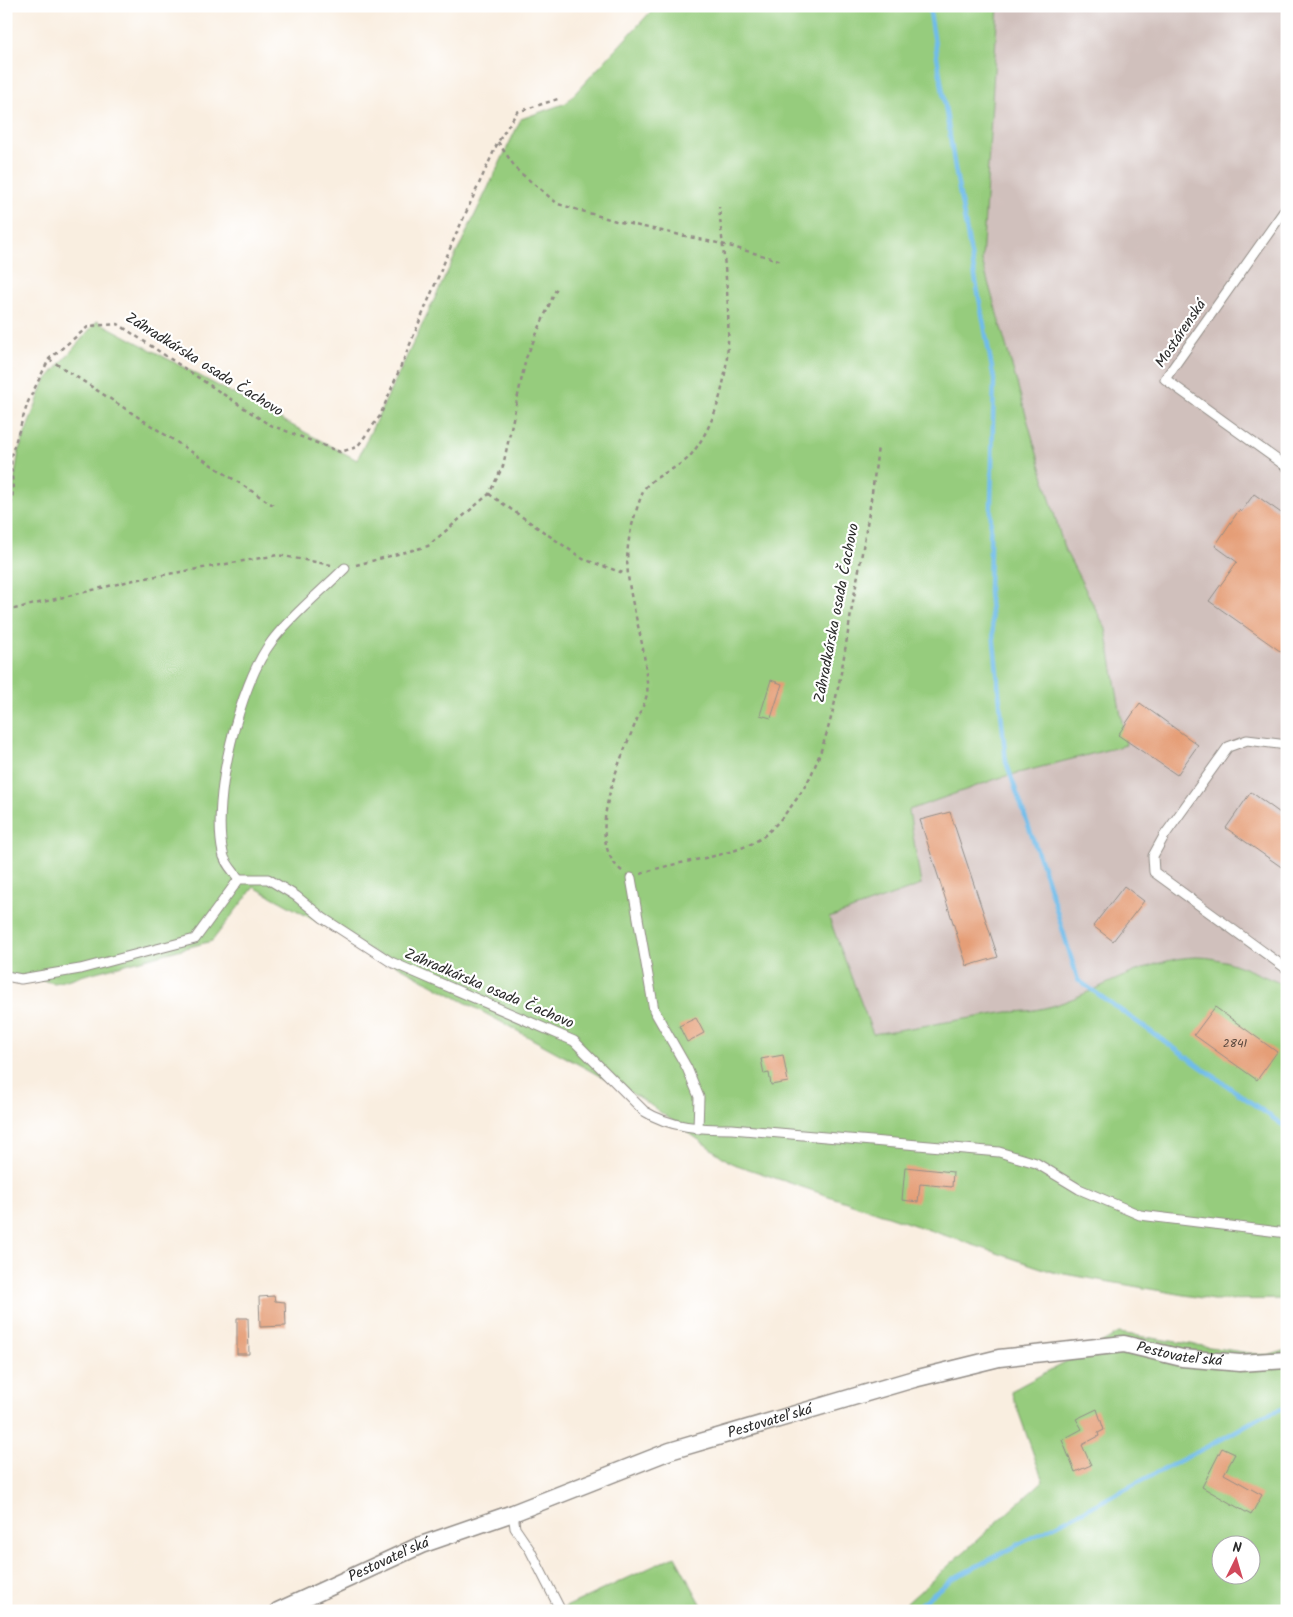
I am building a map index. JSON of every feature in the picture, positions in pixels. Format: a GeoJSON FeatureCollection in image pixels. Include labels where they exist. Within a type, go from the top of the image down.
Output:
{"type":"FeatureCollection","features":[{"type":"Feature","properties":{"kind":"street","name":"Pestovateľská"},"geometry":{"type":"LineString","coordinates":[[278,1611],[421,1545],[513,1513],[670,1451],[914,1379],[999,1358],[1124,1344],[1182,1358],[1240,1363],[1287,1360]]}},
{"type":"Feature","properties":{"kind":"lane","name":"Mostárenská"},"geometry":{"type":"LineString","coordinates":[[1287,207],[1165,379],[1287,467]]}},
{"type":"Feature","properties":{"kind":"lane"},"geometry":{"type":"LineString","coordinates":[[6,976],[21,979],[80,969],[195,939],[239,879],[223,855],[220,821],[228,749],[244,692],[271,641],[345,568]]}},
{"type":"Feature","properties":{"kind":"lane"},"geometry":{"type":"LineString","coordinates":[[1287,745],[1246,740],[1228,747],[1164,836],[1153,856],[1154,872],[1287,969]]}},
{"type":"Feature","properties":{"kind":"lane"},"geometry":{"type":"LineString","coordinates":[[631,878],[654,1010],[687,1068],[699,1097],[698,1129]]}},
{"type":"Feature","properties":{"kind":"lane","name":"Záhradkárska osada Čachovo"},"geometry":{"type":"LineString","coordinates":[[239,879],[268,879],[296,896],[323,918],[391,962],[574,1041],[644,1111],[654,1118],[698,1129],[752,1131],[999,1152],[1036,1163],[1079,1189],[1140,1215],[1287,1233]]}},
{"type":"Feature","properties":{"kind":"lane"},"geometry":{"type":"LineString","coordinates":[[513,1513],[515,1528],[530,1550],[560,1611]]}},
{"type":"Feature","properties":{"kind":"path","name":"Záhradkárska osada Čachovo"},"geometry":{"type":"LineString","coordinates":[[6,544],[13,491],[11,456],[28,402],[49,359],[89,326],[118,324],[268,424],[340,452],[357,447],[380,416],[454,239],[498,142],[517,112],[561,98]]}},
{"type":"Feature","properties":{"kind":"path"},"geometry":{"type":"LineString","coordinates":[[498,142],[517,170],[558,204],[616,221],[722,244],[782,261]]}},
{"type":"Feature","properties":{"kind":"path"},"geometry":{"type":"LineString","coordinates":[[631,878],[612,859],[605,841],[604,825],[606,804],[647,694],[646,661],[626,574],[630,534],[646,487],[690,456],[713,420],[728,358],[728,316],[719,207]]}},
{"type":"Feature","properties":{"kind":"path"},"geometry":{"type":"LineString","coordinates":[[6,611],[134,580],[278,555],[345,568],[428,546],[488,494],[503,466],[526,358],[558,285]]}},
{"type":"Feature","properties":{"kind":"path"},"geometry":{"type":"LineString","coordinates":[[49,359],[273,505]]}},
{"type":"Feature","properties":{"kind":"path","name":"Záhradkárska osada Čachovo"},"geometry":{"type":"LineString","coordinates":[[631,878],[659,866],[734,849],[757,840],[778,823],[812,774],[837,697],[872,506],[878,446]]}},
{"type":"Feature","properties":{"kind":"path"},"geometry":{"type":"LineString","coordinates":[[488,494],[583,559],[626,574]]}},
{"type":"Feature","properties":{"kind":"shaded area"},"geometry":{"type":"Polygon","coordinates":[[[998,6],[1287,6],[1287,986],[1215,958],[1180,958],[1119,978],[1064,1003],[1028,1012],[1008,1012],[873,1034],[829,918],[921,885],[908,810],[999,778],[1106,629],[1064,548],[982,261],[998,6]]]}},
{"type":"Feature","properties":{"kind":"green space"},"geometry":{"type":"Polygon","coordinates":[[[656,6],[998,6],[982,261],[1064,548],[1106,629],[1126,745],[999,778],[909,810],[921,885],[829,918],[873,1034],[1043,1008],[1064,1002],[1138,970],[1178,959],[1197,957],[1225,961],[1287,986],[1287,1299],[1213,1300],[1053,1272],[731,1163],[642,1099],[254,887],[212,941],[55,983],[6,974],[6,532],[19,450],[44,383],[97,321],[357,460],[521,119],[566,103],[656,6]]]}},
{"type":"Feature","properties":{"kind":"green space"},"geometry":{"type":"Polygon","coordinates":[[[1119,1333],[1268,1356],[1287,1350],[1287,1611],[898,1611],[1043,1481],[1011,1391],[1119,1333]]]}},
{"type":"Feature","properties":{"kind":"green space"},"geometry":{"type":"Polygon","coordinates":[[[675,1556],[705,1611],[557,1611],[675,1556]]]}},
{"type":"Feature","properties":{"kind":"building"},"geometry":{"type":"Polygon","coordinates":[[[1254,494],[1287,517],[1287,656],[1209,601],[1237,562],[1215,546],[1239,510],[1241,512],[1254,494]]]}},
{"type":"Feature","properties":{"kind":"building"},"geometry":{"type":"Polygon","coordinates":[[[771,680],[782,684],[771,718],[760,715],[771,680]]]}},
{"type":"Feature","properties":{"kind":"building"},"geometry":{"type":"Polygon","coordinates":[[[1140,703],[1198,745],[1177,775],[1118,735],[1140,703]]]}},
{"type":"Feature","properties":{"kind":"building"},"geometry":{"type":"Polygon","coordinates":[[[1251,792],[1287,818],[1287,871],[1226,828],[1251,792]]]}},
{"type":"Feature","properties":{"kind":"building"},"geometry":{"type":"Polygon","coordinates":[[[950,812],[998,957],[967,966],[920,820],[950,812]]]}},
{"type":"Feature","properties":{"kind":"building"},"geometry":{"type":"Polygon","coordinates":[[[1124,886],[1144,901],[1113,941],[1093,926],[1124,886]]]}},
{"type":"Feature","properties":{"kind":"building"},"geometry":{"type":"Polygon","coordinates":[[[1215,1007],[1277,1052],[1257,1080],[1194,1035],[1215,1007]]]}},
{"type":"Feature","properties":{"kind":"building"},"geometry":{"type":"Polygon","coordinates":[[[696,1018],[704,1033],[687,1042],[679,1026],[696,1018]]]}},
{"type":"Feature","properties":{"kind":"building"},"geometry":{"type":"Polygon","coordinates":[[[783,1055],[788,1082],[771,1085],[769,1073],[764,1074],[761,1059],[783,1055]]]}},
{"type":"Feature","properties":{"kind":"building"},"geometry":{"type":"Polygon","coordinates":[[[905,1167],[953,1172],[952,1187],[920,1184],[918,1202],[902,1200],[905,1167]]]}},
{"type":"Feature","properties":{"kind":"building"},"geometry":{"type":"Polygon","coordinates":[[[274,1296],[275,1301],[285,1302],[286,1326],[260,1327],[259,1297],[274,1296]]]}},
{"type":"Feature","properties":{"kind":"building"},"geometry":{"type":"Polygon","coordinates":[[[237,1318],[248,1318],[249,1354],[237,1354],[237,1318]]]}},
{"type":"Feature","properties":{"kind":"building"},"geometry":{"type":"Polygon","coordinates":[[[1097,1409],[1104,1430],[1098,1433],[1099,1436],[1082,1445],[1091,1465],[1075,1472],[1062,1440],[1082,1429],[1076,1419],[1097,1409]]]}},
{"type":"Feature","properties":{"kind":"building"},"geometry":{"type":"Polygon","coordinates":[[[1222,1448],[1235,1454],[1224,1474],[1262,1495],[1251,1515],[1202,1487],[1222,1448]]]}},
{"type":"Feature","properties":{"kind":"waterway"},"geometry":{"type":"LineString","coordinates":[[929,6],[955,168],[994,379],[989,592],[1006,762],[1046,876],[1078,980],[1287,1128]]}},
{"type":"Feature","properties":{"kind":"waterway"},"geometry":{"type":"LineString","coordinates":[[911,1611],[952,1579],[1222,1439],[1260,1417],[1287,1407]]}}]}
